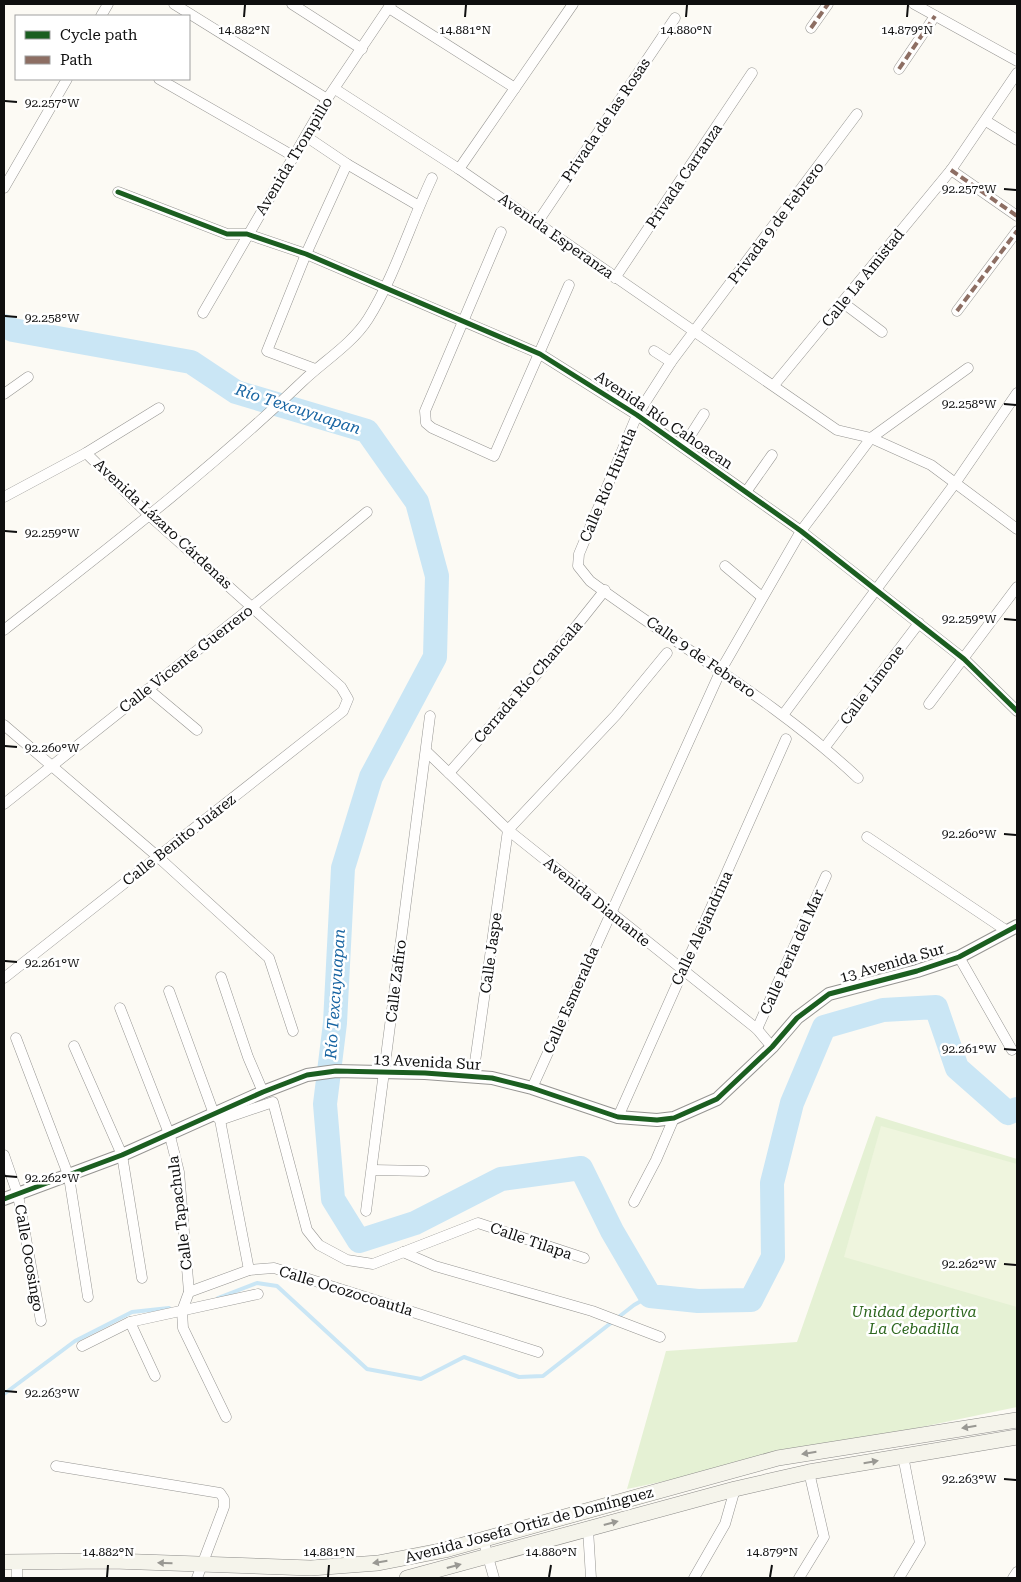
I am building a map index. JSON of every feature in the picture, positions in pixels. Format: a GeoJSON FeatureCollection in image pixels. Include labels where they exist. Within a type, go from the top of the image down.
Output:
{"type":"FeatureCollection","features":[{"type":"Feature","properties":{"kind":"main road","name":"Avenida Josefa Ortiz de Domínguez"},"geometry":{"type":"LineString","coordinates":[[10,1562],[113,1561],[199,1571],[310,1568],[378,1563],[445,1550],[778,1458],[1017,1420]]}},
{"type":"Feature","properties":{"kind":"main road","name":"Avenida Josefa Ortiz de Domínguez"},"geometry":{"type":"LineString","coordinates":[[407,1578],[735,1489],[809,1472],[1017,1437]]}},
{"type":"Feature","properties":{"kind":"street"},"geometry":{"type":"LineString","coordinates":[[174,4],[328,99]]}},
{"type":"Feature","properties":{"kind":"street"},"geometry":{"type":"LineString","coordinates":[[292,4],[362,49]]}},
{"type":"Feature","properties":{"kind":"street"},"geometry":{"type":"LineString","coordinates":[[460,169],[573,4]]}},
{"type":"Feature","properties":{"kind":"street"},"geometry":{"type":"LineString","coordinates":[[811,28],[828,4]]}},
{"type":"Feature","properties":{"kind":"street"},"geometry":{"type":"LineString","coordinates":[[914,4],[1017,61]]}},
{"type":"Feature","properties":{"kind":"street"},"geometry":{"type":"LineString","coordinates":[[390,6],[515,88]]}},
{"type":"Feature","properties":{"kind":"street","name":"Avenida Trompillo"},"geometry":{"type":"LineString","coordinates":[[203,313],[247,234],[307,137],[328,99],[390,6]]}},
{"type":"Feature","properties":{"kind":"street"},"geometry":{"type":"LineString","coordinates":[[899,69],[935,16]]}},
{"type":"Feature","properties":{"kind":"street","name":"Privada de las Rosas"},"geometry":{"type":"LineString","coordinates":[[537,223],[675,18]]}},
{"type":"Feature","properties":{"kind":"street","name":"Privada Carranza"},"geometry":{"type":"LineString","coordinates":[[615,278],[752,73]]}},
{"type":"Feature","properties":{"kind":"street","name":"Calle La Amistad"},"geometry":{"type":"LineString","coordinates":[[774,385],[951,170],[1017,73]]}},
{"type":"Feature","properties":{"kind":"street"},"geometry":{"type":"LineString","coordinates":[[4,188],[66,80]]}},
{"type":"Feature","properties":{"kind":"street"},"geometry":{"type":"LineString","coordinates":[[161,80],[295,157]]}},
{"type":"Feature","properties":{"kind":"street","name":"Avenida Esperanza"},"geometry":{"type":"LineString","coordinates":[[335,89],[460,169],[615,278],[838,430],[871,438],[931,465],[1017,529]]}},
{"type":"Feature","properties":{"kind":"street","name":"Privada 9 de Febrero"},"geometry":{"type":"LineString","coordinates":[[695,332],[857,114]]}},
{"type":"Feature","properties":{"kind":"street"},"geometry":{"type":"LineString","coordinates":[[986,121],[1017,140]]}},
{"type":"Feature","properties":{"kind":"street"},"geometry":{"type":"LineString","coordinates":[[307,137],[347,164],[419,206]]}},
{"type":"Feature","properties":{"kind":"street"},"geometry":{"type":"LineString","coordinates":[[315,369],[267,351],[306,254],[347,164]]}},
{"type":"Feature","properties":{"kind":"street"},"geometry":{"type":"LineString","coordinates":[[951,170],[1017,216]]}},
{"type":"Feature","properties":{"kind":"street"},"geometry":{"type":"LineString","coordinates":[[4,630],[150,516],[268,416],[299,384],[349,340],[368,320],[432,178]]}},
{"type":"Feature","properties":{"kind":"street","name":"Avenida Río Cahoacan"},"geometry":{"type":"LineString","coordinates":[[118,192],[227,234],[247,234],[306,254],[540,354],[637,415],[801,531],[964,659],[1017,711]]}},
{"type":"Feature","properties":{"kind":"street"},"geometry":{"type":"LineString","coordinates":[[957,311],[1017,231]]}},
{"type":"Feature","properties":{"kind":"street"},"geometry":{"type":"LineString","coordinates":[[501,232],[462,320],[425,411],[426,423],[446,435],[494,456],[569,285]]}},
{"type":"Feature","properties":{"kind":"street"},"geometry":{"type":"LineString","coordinates":[[842,302],[882,332]]}},
{"type":"Feature","properties":{"kind":"street","name":"Calle Río Huixtla"},"geometry":{"type":"LineString","coordinates":[[578,566],[579,554],[637,415],[671,362],[695,332]]}},
{"type":"Feature","properties":{"kind":"street"},"geometry":{"type":"LineString","coordinates":[[654,351],[671,362]]}},
{"type":"Feature","properties":{"kind":"street","name":"Calle Esmeralda"},"geometry":{"type":"LineString","coordinates":[[532,1088],[720,670],[801,531],[871,438],[968,368]]}},
{"type":"Feature","properties":{"kind":"street"},"geometry":{"type":"LineString","coordinates":[[4,394],[28,377]]}},
{"type":"Feature","properties":{"kind":"street"},"geometry":{"type":"LineString","coordinates":[[783,715],[956,482],[1017,393]]}},
{"type":"Feature","properties":{"kind":"street"},"geometry":{"type":"LineString","coordinates":[[4,497],[86,453],[159,408]]}},
{"type":"Feature","properties":{"kind":"street"},"geometry":{"type":"LineString","coordinates":[[683,447],[704,414]]}},
{"type":"Feature","properties":{"kind":"street","name":"Avenida Lázaro Cárdenas"},"geometry":{"type":"LineString","coordinates":[[86,453],[150,516],[253,606],[341,687],[348,699]]}},
{"type":"Feature","properties":{"kind":"street"},"geometry":{"type":"LineString","coordinates":[[746,492],[772,455]]}},
{"type":"Feature","properties":{"kind":"street","name":"Calle Vicente Guerrero"},"geometry":{"type":"LineString","coordinates":[[4,804],[253,606],[367,512]]}},
{"type":"Feature","properties":{"kind":"street","name":"Calle 9 de Febrero"},"geometry":{"type":"LineString","coordinates":[[578,566],[590,581],[606,590],[783,715],[825,747],[858,778]]}},
{"type":"Feature","properties":{"kind":"street"},"geometry":{"type":"LineString","coordinates":[[725,566],[762,597]]}},
{"type":"Feature","properties":{"kind":"street"},"geometry":{"type":"LineString","coordinates":[[929,704],[1017,588]]}},
{"type":"Feature","properties":{"kind":"street","name":"Cerrada Río Chancala"},"geometry":{"type":"LineString","coordinates":[[449,773],[550,659],[606,590]]}},
{"type":"Feature","properties":{"kind":"street","name":"Calle Limone"},"geometry":{"type":"LineString","coordinates":[[825,747],[919,623]]}},
{"type":"Feature","properties":{"kind":"street"},"geometry":{"type":"LineString","coordinates":[[508,830],[616,715],[667,652]]}},
{"type":"Feature","properties":{"kind":"street"},"geometry":{"type":"LineString","coordinates":[[148,690],[197,730]]}},
{"type":"Feature","properties":{"kind":"street","name":"Calle Benito Juárez"},"geometry":{"type":"LineString","coordinates":[[4,978],[343,712],[348,699]]}},
{"type":"Feature","properties":{"kind":"street","name":"Calle Zafiro"},"geometry":{"type":"LineString","coordinates":[[366,1210],[430,716]]}},
{"type":"Feature","properties":{"kind":"street"},"geometry":{"type":"LineString","coordinates":[[4,725],[158,856],[269,958],[293,1031]]}},
{"type":"Feature","properties":{"kind":"street","name":"Calle Alejandrina"},"geometry":{"type":"LineString","coordinates":[[618,1117],[786,740]]}},
{"type":"Feature","properties":{"kind":"street","name":"Avenida Diamante"},"geometry":{"type":"LineString","coordinates":[[426,751],[508,830],[757,1029],[772,1047]]}},
{"type":"Feature","properties":{"kind":"street","name":"Calle Jaspe"},"geometry":{"type":"LineString","coordinates":[[473,1076],[508,830]]}},
{"type":"Feature","properties":{"kind":"street"},"geometry":{"type":"LineString","coordinates":[[867,837],[1012,929]]}},
{"type":"Feature","properties":{"kind":"street","name":"Calle Perla del Mar"},"geometry":{"type":"LineString","coordinates":[[757,1029],[826,876]]}},
{"type":"Feature","properties":{"kind":"street","name":"13 Avenida Sur"},"geometry":{"type":"LineString","coordinates":[[4,1199],[69,1177],[217,1117],[263,1092],[308,1075],[336,1071],[473,1076],[532,1088],[618,1117],[657,1120],[674,1118],[717,1099],[772,1047],[797,1018],[828,994],[959,957],[1012,929]]}},
{"type":"Feature","properties":{"kind":"street"},"geometry":{"type":"LineString","coordinates":[[959,957],[1012,1050]]}},
{"type":"Feature","properties":{"kind":"street"},"geometry":{"type":"LineString","coordinates":[[220,977],[248,1057],[263,1092]]}},
{"type":"Feature","properties":{"kind":"street"},"geometry":{"type":"LineString","coordinates":[[169,991],[217,1117],[249,1270]]}},
{"type":"Feature","properties":{"kind":"street","name":"Calle Tapachula"},"geometry":{"type":"LineString","coordinates":[[120,1008],[170,1136],[179,1172],[189,1292]]}},
{"type":"Feature","properties":{"kind":"street"},"geometry":{"type":"LineString","coordinates":[[16,1038],[69,1177],[88,1297]]}},
{"type":"Feature","properties":{"kind":"street"},"geometry":{"type":"LineString","coordinates":[[74,1046],[122,1156],[142,1278]]}},
{"type":"Feature","properties":{"kind":"street"},"geometry":{"type":"LineString","coordinates":[[217,1117],[273,1102],[307,1230],[319,1245],[347,1260],[373,1264],[402,1252],[435,1266],[592,1310],[660,1337]]}},
{"type":"Feature","properties":{"kind":"street"},"geometry":{"type":"LineString","coordinates":[[634,1202],[656,1160],[674,1118]]}},
{"type":"Feature","properties":{"kind":"street","name":"Calle Ocosingo"},"geometry":{"type":"LineString","coordinates":[[4,1154],[18,1194],[40,1321]]}},
{"type":"Feature","properties":{"kind":"street"},"geometry":{"type":"LineString","coordinates":[[372,1170],[424,1171]]}},
{"type":"Feature","properties":{"kind":"street","name":"Calle Tilapa"},"geometry":{"type":"LineString","coordinates":[[402,1252],[478,1223],[584,1258]]}},
{"type":"Feature","properties":{"kind":"street","name":"Calle Ocozocoautla"},"geometry":{"type":"LineString","coordinates":[[189,1292],[249,1270],[274,1268],[538,1352]]}},
{"type":"Feature","properties":{"kind":"street"},"geometry":{"type":"LineString","coordinates":[[189,1292],[182,1311],[183,1328],[226,1417]]}},
{"type":"Feature","properties":{"kind":"street"},"geometry":{"type":"LineString","coordinates":[[82,1346],[130,1322],[258,1294]]}},
{"type":"Feature","properties":{"kind":"street"},"geometry":{"type":"LineString","coordinates":[[130,1322],[155,1376]]}},
{"type":"Feature","properties":{"kind":"street"},"geometry":{"type":"LineString","coordinates":[[899,1578],[920,1543],[903,1456]]}},
{"type":"Feature","properties":{"kind":"street"},"geometry":{"type":"LineString","coordinates":[[56,1466],[220,1493],[224,1499],[224,1507],[199,1571]]}},
{"type":"Feature","properties":{"kind":"street"},"geometry":{"type":"LineString","coordinates":[[799,1578],[824,1537],[809,1472]]}},
{"type":"Feature","properties":{"kind":"street"},"geometry":{"type":"LineString","coordinates":[[694,1578],[725,1524],[735,1489]]}},
{"type":"Feature","properties":{"kind":"street"},"geometry":{"type":"LineString","coordinates":[[588,1530],[591,1578]]}},
{"type":"Feature","properties":{"kind":"street"},"geometry":{"type":"LineString","coordinates":[[483,1539],[494,1578]]}},
{"type":"Feature","properties":{"kind":"street"},"geometry":{"type":"LineString","coordinates":[[10,1562],[17,1578]]}},
{"type":"Feature","properties":{"kind":"street"},"geometry":{"type":"LineString","coordinates":[[1014,1578],[1017,1572]]}},
{"type":"Feature","properties":{"kind":"green space","name":"Unidad deportiva La Cebadilla"},"geometry":{"type":"Polygon","coordinates":[[[876,1116],[1017,1159],[1017,1407],[627,1489],[666,1351],[797,1342],[876,1116]]]}},
{"type":"Feature","properties":{"kind":"green space"},"geometry":{"type":"Polygon","coordinates":[[[881,1126],[1017,1164],[1017,1307],[844,1257],[881,1126]]]}},
{"type":"Feature","properties":{"kind":"waterway","name":"Río Texcuyuapan"},"geometry":{"type":"LineString","coordinates":[[4,326],[13,330],[191,362],[236,392],[367,431],[417,502],[437,576],[435,657],[371,777],[343,868],[335,1023],[325,1104],[333,1199],[359,1241],[415,1223],[501,1179],[581,1168],[612,1231],[650,1296],[698,1301],[751,1300],[773,1257],[772,1183],[792,1103],[824,1027],[883,1010],[936,1007],[957,1068],[1008,1113],[1017,1109]]}},
{"type":"Feature","properties":{"kind":"waterway"},"geometry":{"type":"LineString","coordinates":[[218,1298],[257,1283],[277,1286],[367,1369],[421,1379],[464,1357],[519,1377],[543,1376],[634,1305],[650,1296]]}},
{"type":"Feature","properties":{"kind":"waterway"},"geometry":{"type":"LineString","coordinates":[[4,1394],[75,1341],[132,1312],[169,1308]]}},
{"type":"Feature","properties":{"kind":"marked path"},"geometry":{"type":"LineString","coordinates":[[811,28],[828,4]]}},
{"type":"Feature","properties":{"kind":"marked path"},"geometry":{"type":"LineString","coordinates":[[899,69],[935,16]]}},
{"type":"Feature","properties":{"kind":"marked path"},"geometry":{"type":"LineString","coordinates":[[951,170],[1017,216]]}},
{"type":"Feature","properties":{"kind":"marked path"},"geometry":{"type":"LineString","coordinates":[[957,311],[1017,231]]}},
{"type":"Feature","properties":{"kind":"cycle path"},"geometry":{"type":"LineString","coordinates":[[118,192],[227,234],[247,234],[306,254],[540,354],[637,415],[801,531],[964,659],[1017,711]]}},
{"type":"Feature","properties":{"kind":"cycle path"},"geometry":{"type":"LineString","coordinates":[[4,1199],[122,1155],[263,1092],[307,1075],[336,1071],[425,1073],[492,1078],[532,1088],[618,1117],[657,1120],[674,1118],[717,1099],[772,1047],[797,1018],[829,994],[917,971],[959,957],[1017,926]]}}]}
